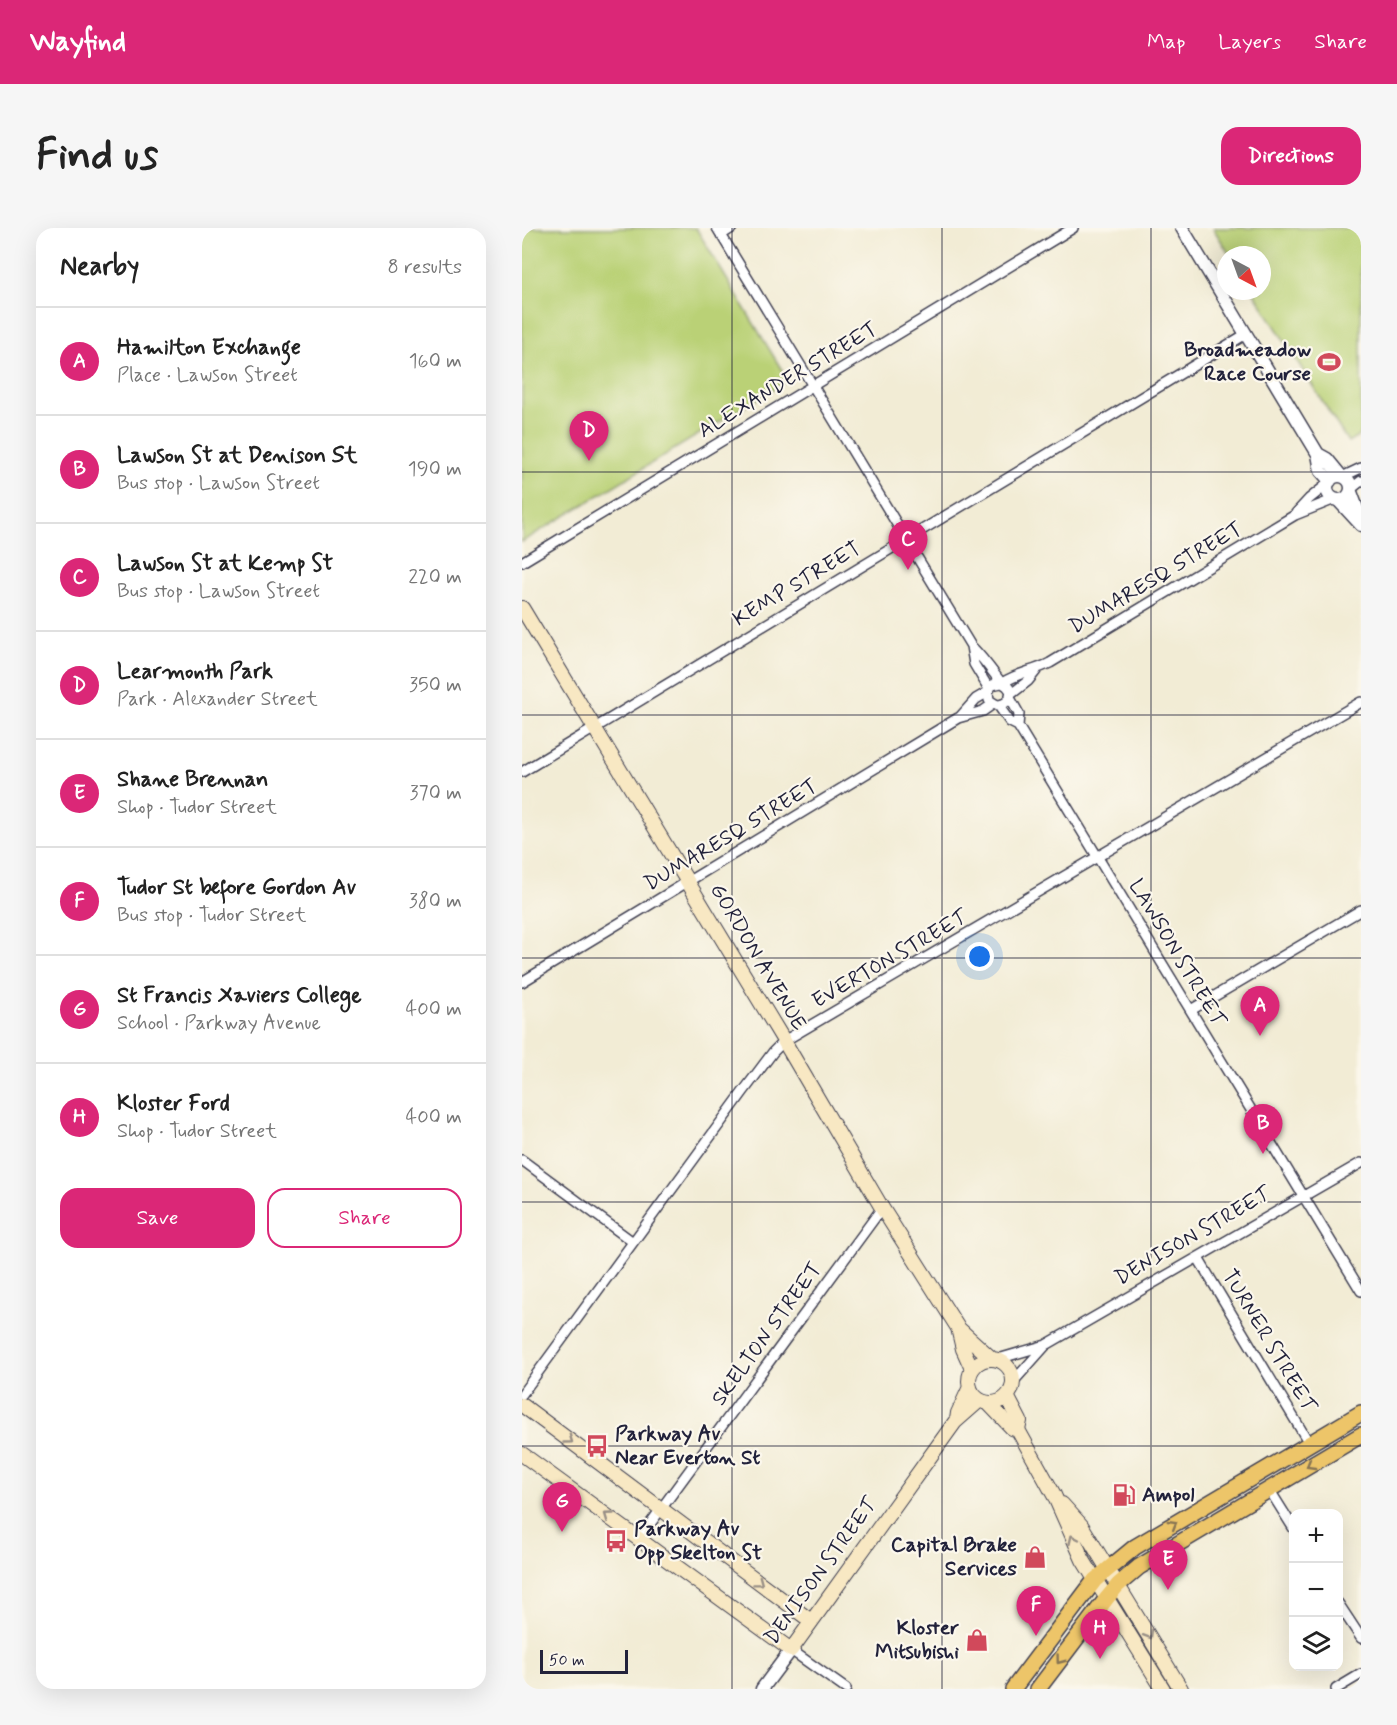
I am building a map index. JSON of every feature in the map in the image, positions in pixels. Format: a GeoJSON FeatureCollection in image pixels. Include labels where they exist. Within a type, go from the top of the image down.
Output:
{"type":"FeatureCollection","features":[{"type":"Feature","properties":{"kind":"main road","name":"GORDON AVENUE"},"geometry":{"type":"LineString","coordinates":[[522,608],[784,1041],[882,1208],[958,1328],[994,1359]]}},
{"type":"Feature","properties":{"kind":"main road","name":"GORDON AVENUE"},"geometry":{"type":"LineString","coordinates":[[958,1328],[963,1349],[972,1369]]}},
{"type":"Feature","properties":{"kind":"main road"},"geometry":{"type":"LineString","coordinates":[[984,1401],[998,1401],[1007,1396],[1013,1382],[1008,1366],[994,1359],[980,1361],[972,1369],[969,1378],[970,1387],[975,1396],[984,1401],[1012,1428],[1018,1430]]}},
{"type":"Feature","properties":{"kind":"main road","name":"DENISON STREET"},"geometry":{"type":"LineString","coordinates":[[957,1420],[970,1387]]}},
{"type":"Feature","properties":{"kind":"main road"},"geometry":{"type":"LineString","coordinates":[[1007,1396],[1020,1421],[1018,1430],[1054,1495],[1071,1537],[1163,1689]]}},
{"type":"Feature","properties":{"kind":"main road","name":"DENISON STREET"},"geometry":{"type":"LineString","coordinates":[[790,1650],[957,1420],[984,1401]]}},
{"type":"Feature","properties":{"kind":"main road"},"geometry":{"type":"LineString","coordinates":[[522,1405],[811,1621]]}},
{"type":"Feature","properties":{"kind":"main road"},"geometry":{"type":"LineString","coordinates":[[1013,1689],[1095,1580],[1135,1547],[1361,1413]]}},
{"type":"Feature","properties":{"kind":"main road"},"geometry":{"type":"LineString","coordinates":[[1038,1689],[1107,1598],[1139,1567],[1361,1435]]}},
{"type":"Feature","properties":{"kind":"main road"},"geometry":{"type":"LineString","coordinates":[[522,1454],[790,1650]]}},
{"type":"Feature","properties":{"kind":"main road"},"geometry":{"type":"LineString","coordinates":[[1054,1495],[1080,1525],[1181,1689]]}},
{"type":"Feature","properties":{"kind":"street"},"geometry":{"type":"LineString","coordinates":[[732,228],[719,232],[971,646],[984,658],[1008,688],[1010,696],[1005,704],[996,705],[989,700],[988,691],[974,664],[971,646]]}},
{"type":"Feature","properties":{"kind":"street","name":"ALEXANDER STREET"},"geometry":{"type":"LineString","coordinates":[[522,562],[1073,228]]}},
{"type":"Feature","properties":{"kind":"street"},"geometry":{"type":"LineString","coordinates":[[1182,228],[1318,454],[1327,459],[1335,479],[1329,494],[1361,525]]}},
{"type":"Feature","properties":{"kind":"street","name":"KEMP STREET"},"geometry":{"type":"LineString","coordinates":[[522,772],[1246,334]]}},
{"type":"Feature","properties":{"kind":"street","name":"DUMARESQ STREET"},"geometry":{"type":"LineString","coordinates":[[1295,515],[1309,499],[1335,479],[1361,468]]}},
{"type":"Feature","properties":{"kind":"street"},"geometry":{"type":"LineString","coordinates":[[1335,479],[1348,480],[1354,487],[1361,519]]}},
{"type":"Feature","properties":{"kind":"street"},"geometry":{"type":"LineString","coordinates":[[1337,500],[1345,499],[1354,487]]}},
{"type":"Feature","properties":{"kind":"street","name":"DUMARESQ STREET"},"geometry":{"type":"LineString","coordinates":[[1002,683],[1021,672],[1035,670],[1295,515],[1337,500]]}},
{"type":"Feature","properties":{"kind":"street","name":"DUMARESQ STREET"},"geometry":{"type":"LineString","coordinates":[[1010,696],[1028,681],[1035,670]]}},
{"type":"Feature","properties":{"kind":"street"},"geometry":{"type":"LineString","coordinates":[[988,691],[994,684],[1002,683]]}},
{"type":"Feature","properties":{"kind":"street","name":"DUMARESQ STREET"},"geometry":{"type":"LineString","coordinates":[[522,982],[958,718],[976,699],[988,691]]}},
{"type":"Feature","properties":{"kind":"street","name":"LAWSON STREET"},"geometry":{"type":"LineString","coordinates":[[1010,696],[1019,714],[1018,726]]}},
{"type":"Feature","properties":{"kind":"street","name":"EVERTON STREET"},"geometry":{"type":"LineString","coordinates":[[522,1394],[772,1052],[784,1041],[1361,702]]}},
{"type":"Feature","properties":{"kind":"street","name":"DUMARESQ STREET"},"geometry":{"type":"LineString","coordinates":[[958,718],[996,705]]}},
{"type":"Feature","properties":{"kind":"street","name":"LAWSON STREET"},"geometry":{"type":"LineString","coordinates":[[996,705],[1010,722],[1018,726],[1361,1291]]}},
{"type":"Feature","properties":{"kind":"street"},"geometry":{"type":"LineString","coordinates":[[1191,1010],[1361,910]]}},
{"type":"Feature","properties":{"kind":"street"},"geometry":{"type":"LineString","coordinates":[[522,1160],[633,1242]]}},
{"type":"Feature","properties":{"kind":"street","name":"DENISON STREET"},"geometry":{"type":"LineString","coordinates":[[994,1359],[1046,1345],[1361,1163]]}},
{"type":"Feature","properties":{"kind":"street","name":"SKELTON STREET"},"geometry":{"type":"LineString","coordinates":[[639,1539],[882,1208]]}},
{"type":"Feature","properties":{"kind":"street","name":"TURNER STREET"},"geometry":{"type":"LineString","coordinates":[[1198,1258],[1309,1443]]}},
{"type":"Feature","properties":{"kind":"street","name":"DENISON STREET"},"geometry":{"type":"LineString","coordinates":[[1013,1382],[1046,1345]]}},
{"type":"Feature","properties":{"kind":"street"},"geometry":{"type":"LineString","coordinates":[[1269,1489],[1289,1522]]}},
{"type":"Feature","properties":{"kind":"street"},"geometry":{"type":"LineString","coordinates":[[1343,1611],[1361,1638]]}},
{"type":"Feature","properties":{"kind":"street"},"geometry":{"type":"LineString","coordinates":[[790,1650],[846,1689]]}},
{"type":"Feature","properties":{"kind":"street","name":"DENISON STREET"},"geometry":{"type":"LineString","coordinates":[[762,1689],[790,1650]]}},
{"type":"Feature","properties":{"kind":"street"},"geometry":{"type":"LineString","coordinates":[[1336,1689],[1361,1674]]}},
{"type":"Feature","properties":{"kind":"green space"},"geometry":{"type":"Polygon","coordinates":[[[522,228],[696,228],[788,380],[522,542],[522,228]]]}},
{"type":"Feature","properties":{"kind":"green space","name":"Broadmeadow Race Course"},"geometry":{"type":"Polygon","coordinates":[[[1213,228],[1361,228],[1361,434],[1348,442],[1259,300],[1271,300],[1271,246],[1224,246],[1213,228]]]}},
{"type":"Feature","properties":{"kind":"place","name":"Broadmeadow Race Course"},"geometry":{"type":"Point","coordinates":[1329,362]}},
{"type":"Feature","properties":{"kind":"place","name":"Learmonth Park"},"geometry":{"type":"Point","coordinates":[589,461]}},
{"type":"Feature","properties":{"kind":"place","name":"Lawson St at Kemp St"},"geometry":{"type":"Point","coordinates":[908,570]}},
{"type":"Feature","properties":{"kind":"place","name":"Hamilton Exchange"},"geometry":{"type":"Point","coordinates":[1260,1036]}},
{"type":"Feature","properties":{"kind":"place","name":"Lawson St at Denison St"},"geometry":{"type":"Point","coordinates":[1263,1154]}},
{"type":"Feature","properties":{"kind":"place","name":"Parkway Av Near Everton St"},"geometry":{"type":"Point","coordinates":[597,1446]}},
{"type":"Feature","properties":{"kind":"place","name":"Ampol"},"geometry":{"type":"Point","coordinates":[1124,1495]}},
{"type":"Feature","properties":{"kind":"place","name":"St Francis Xaviers College"},"geometry":{"type":"Point","coordinates":[562,1532]}},
{"type":"Feature","properties":{"kind":"place","name":"Parkway Av Opp Skelton St"},"geometry":{"type":"Point","coordinates":[616,1541]}},
{"type":"Feature","properties":{"kind":"place","name":"Capital Brake Services"},"geometry":{"type":"Point","coordinates":[1035,1557]}},
{"type":"Feature","properties":{"kind":"place","name":"Shane Brennan"},"geometry":{"type":"Point","coordinates":[1168,1590]}},
{"type":"Feature","properties":{"kind":"place","name":"Tudor St before Gordon Av"},"geometry":{"type":"Point","coordinates":[1036,1636]}},
{"type":"Feature","properties":{"kind":"place","name":"Kloster Mitsubishi"},"geometry":{"type":"Point","coordinates":[977,1640]}},
{"type":"Feature","properties":{"kind":"place","name":"Kloster Ford"},"geometry":{"type":"Point","coordinates":[1100,1659]}}]}
